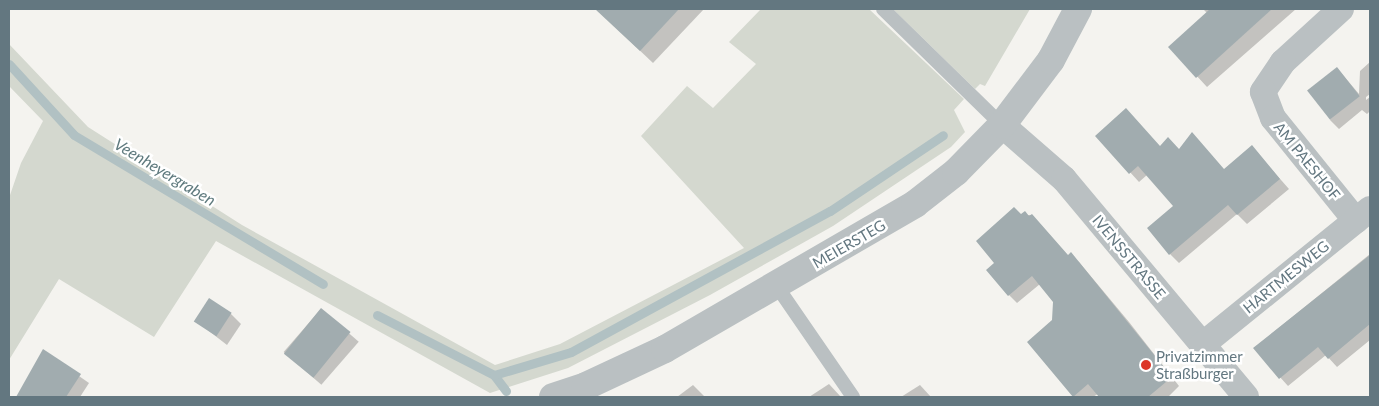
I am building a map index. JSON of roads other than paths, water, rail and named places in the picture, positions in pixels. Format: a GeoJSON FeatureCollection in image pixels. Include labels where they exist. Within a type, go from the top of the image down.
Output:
{"type":"FeatureCollection","features":[{"type":"Feature","properties":{"kind":"street","name":"MEIERSTEG"},"geometry":{"type":"LineString","coordinates":[[553,397],[591,392],[915,204],[956,172],[1002,125],[1051,60],[1078,9]]}},
{"type":"Feature","properties":{"kind":"street","name":"AM PAESHOF"},"geometry":{"type":"LineString","coordinates":[[1341,9],[1283,62],[1263,92],[1273,118],[1363,215]]}},
{"type":"Feature","properties":{"kind":"street","name":"IVENSSTRASSE"},"geometry":{"type":"LineString","coordinates":[[1002,125],[1064,179],[1246,397]]}},
{"type":"Feature","properties":{"kind":"street","name":"HARTMESWEG"},"geometry":{"type":"LineString","coordinates":[[1202,345],[1363,215]]}},
{"type":"Feature","properties":{"kind":"lane"},"geometry":{"type":"LineString","coordinates":[[882,9],[1002,125]]}},
{"type":"Feature","properties":{"kind":"lane"},"geometry":{"type":"LineString","coordinates":[[776,285],[853,397]]}},
{"type":"Feature","properties":{"kind":"waterway","name":"Veenheyergraben"},"geometry":{"type":"LineString","coordinates":[[9,64],[74,135],[323,284]]}},
{"type":"Feature","properties":{"kind":"waterway"},"geometry":{"type":"LineString","coordinates":[[494,375],[571,352],[830,211],[943,135]]}},
{"type":"Feature","properties":{"kind":"waterway","name":"Veenheyergraben"},"geometry":{"type":"LineString","coordinates":[[377,315],[494,375],[506,391]]}},
{"type":"Feature","properties":{"kind":"place","name":"Privatzimmer Straßburger"},"geometry":{"type":"Point","coordinates":[1146,365]}}]}
